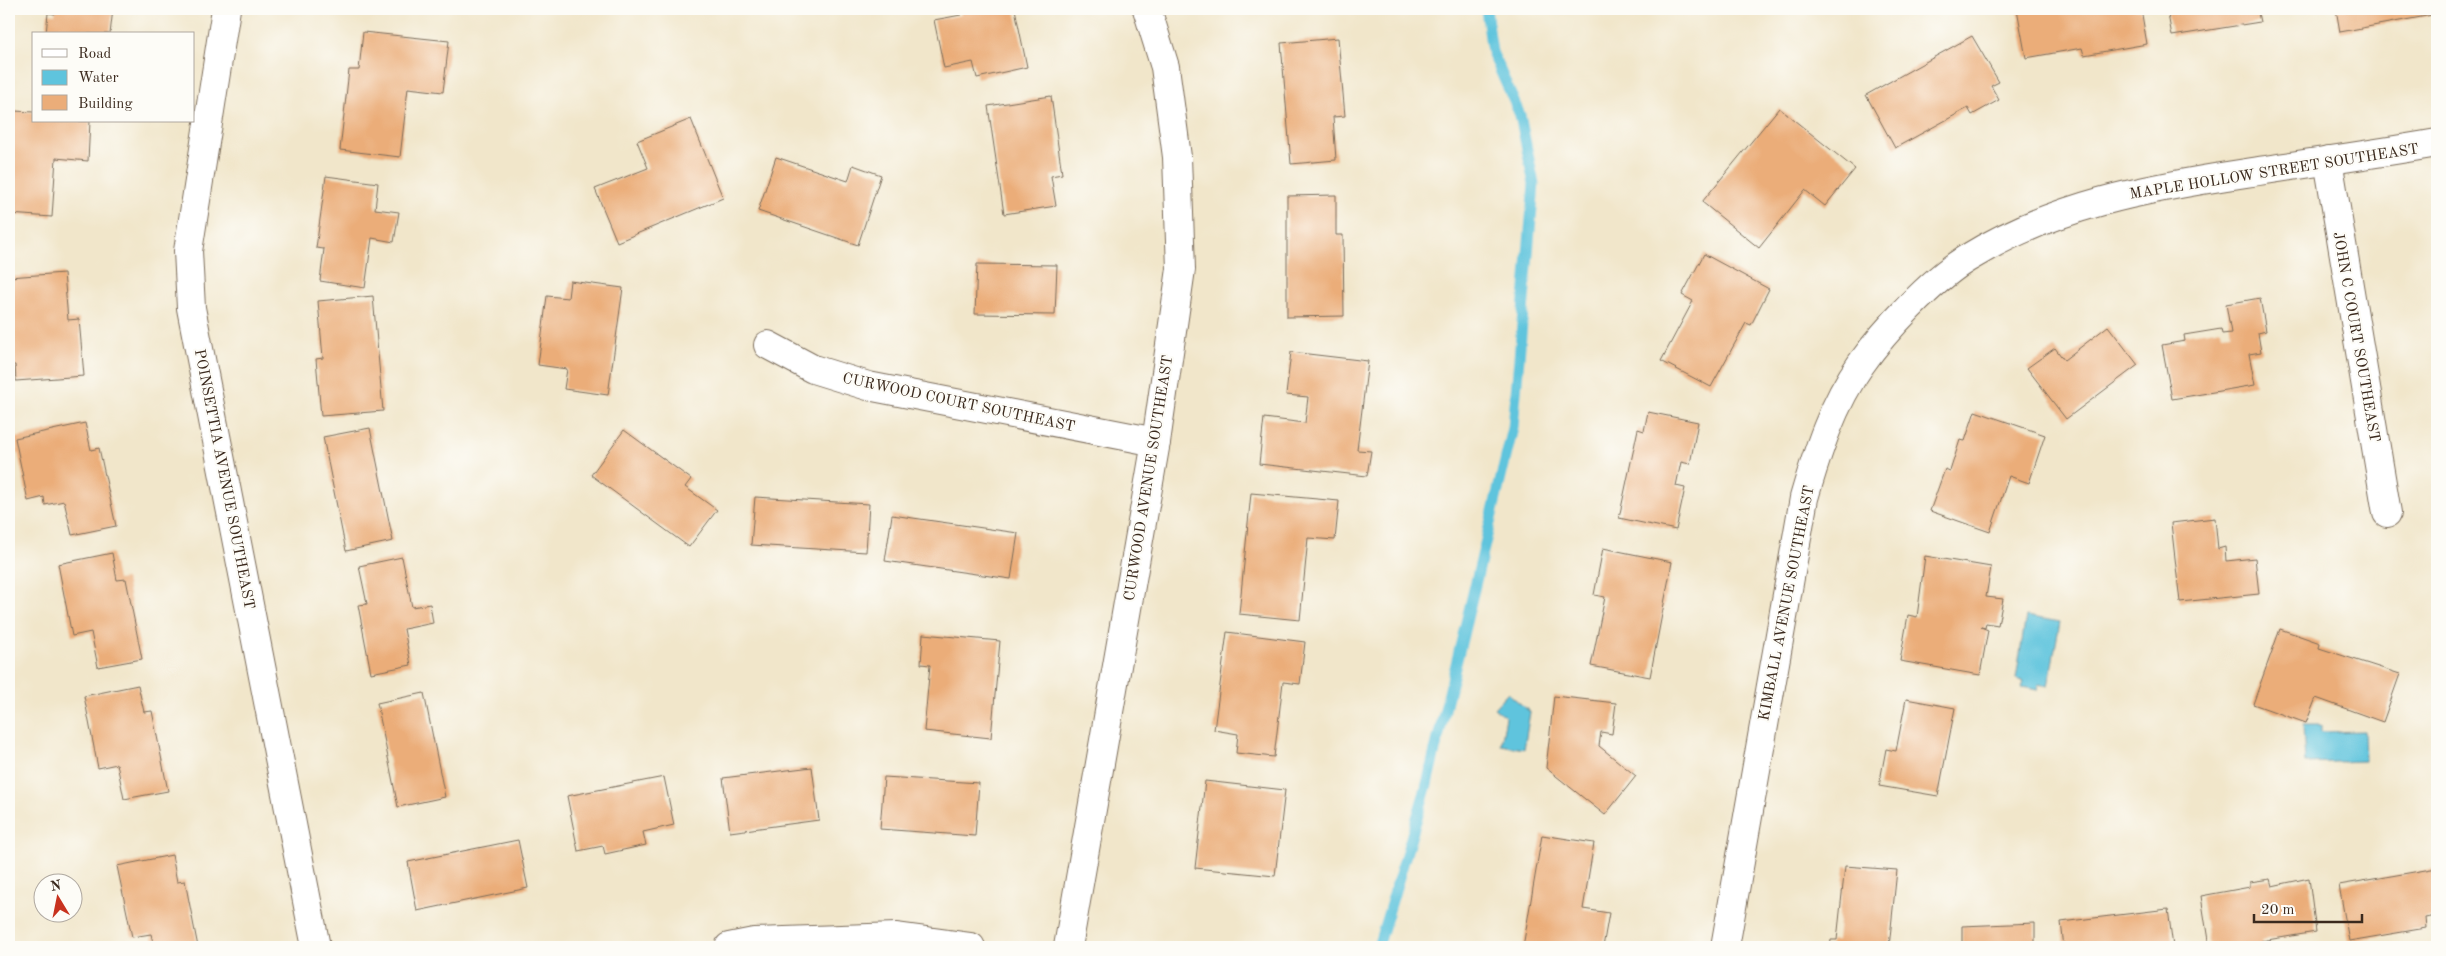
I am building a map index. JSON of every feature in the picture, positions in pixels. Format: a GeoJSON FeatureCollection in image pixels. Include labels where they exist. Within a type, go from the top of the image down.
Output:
{"type":"FeatureCollection","features":[{"type":"Feature","properties":{"kind":"street","name":"POINSETTIA AVENUE SOUTHEAST"},"geometry":{"type":"LineString","coordinates":[[226,9],[188,251],[191,308],[316,947]]}},
{"type":"Feature","properties":{"kind":"street","name":"CURWOOD AVENUE SOUTHEAST"},"geometry":{"type":"LineString","coordinates":[[1068,947],[1156,442],[1181,270],[1177,157],[1165,67],[1147,9]]}},
{"type":"Feature","properties":{"kind":"street","name":"MAPLE HOLLOW STREET SOUTHEAST"},"geometry":{"type":"LineString","coordinates":[[1925,292],[1965,260],[2011,234],[2088,204],[2179,183],[2437,143]]}},
{"type":"Feature","properties":{"kind":"street","name":"JOHN C COURT SOUTHEAST"},"geometry":{"type":"LineString","coordinates":[[2328,160],[2387,513]]}},
{"type":"Feature","properties":{"kind":"street","name":"KIMBALL AVENUE SOUTHEAST"},"geometry":{"type":"LineString","coordinates":[[1725,947],[1802,507],[1813,466],[1838,408],[1861,364],[1925,292]]}},
{"type":"Feature","properties":{"kind":"street","name":"CURWOOD COURT SOUTHEAST"},"geometry":{"type":"LineString","coordinates":[[768,345],[813,369],[868,386],[1156,442]]}},
{"type":"Feature","properties":{"kind":"street"},"geometry":{"type":"LineString","coordinates":[[729,947],[754,942],[897,937],[971,947]]}},
{"type":"Feature","properties":{"kind":"water"},"geometry":{"type":"Polygon","coordinates":[[[2026,616],[2060,622],[2048,686],[2039,684],[2038,690],[2022,687],[2024,681],[2016,679],[2026,616]]]}},
{"type":"Feature","properties":{"kind":"water"},"geometry":{"type":"Polygon","coordinates":[[[1508,693],[1530,712],[1524,749],[1501,745],[1506,717],[1494,708],[1508,693]]]}},
{"type":"Feature","properties":{"kind":"water"},"geometry":{"type":"Polygon","coordinates":[[[2303,725],[2321,725],[2321,732],[2364,731],[2365,761],[2305,763],[2303,725]]]}},
{"type":"Feature","properties":{"kind":"building"},"geometry":{"type":"Polygon","coordinates":[[[56,9],[113,9],[110,32],[46,32],[48,13],[55,14],[56,9]]]}},
{"type":"Feature","properties":{"kind":"building"},"geometry":{"type":"Polygon","coordinates":[[[959,9],[1015,9],[1027,67],[977,78],[973,62],[944,68],[934,20],[961,15],[959,9]]]}},
{"type":"Feature","properties":{"kind":"building"},"geometry":{"type":"Polygon","coordinates":[[[2017,9],[2141,9],[2147,44],[2084,55],[2082,48],[2026,58],[2017,9]]]}},
{"type":"Feature","properties":{"kind":"building"},"geometry":{"type":"Polygon","coordinates":[[[2167,9],[2281,10],[2258,13],[2260,22],[2172,36],[2167,9]]]}},
{"type":"Feature","properties":{"kind":"building"},"geometry":{"type":"Polygon","coordinates":[[[2336,9],[2430,9],[2432,15],[2340,32],[2336,9]]]}},
{"type":"Feature","properties":{"kind":"building"},"geometry":{"type":"Polygon","coordinates":[[[363,32],[449,41],[443,92],[408,88],[400,157],[340,150],[349,70],[359,70],[363,32]]]}},
{"type":"Feature","properties":{"kind":"building"},"geometry":{"type":"Polygon","coordinates":[[[1972,36],[1999,82],[1991,86],[1999,100],[1972,115],[1968,108],[1895,148],[1866,95],[1972,36]]]}},
{"type":"Feature","properties":{"kind":"building"},"geometry":{"type":"Polygon","coordinates":[[[1338,38],[1345,116],[1333,117],[1336,160],[1291,164],[1281,43],[1338,38]]]}},
{"type":"Feature","properties":{"kind":"building"},"geometry":{"type":"Polygon","coordinates":[[[1051,96],[1062,174],[1051,176],[1056,206],[1004,214],[988,106],[1051,96]]]}},
{"type":"Feature","properties":{"kind":"building"},"geometry":{"type":"Polygon","coordinates":[[[1779,108],[1855,169],[1825,206],[1805,190],[1759,248],[1702,202],[1779,108]]]}},
{"type":"Feature","properties":{"kind":"building"},"geometry":{"type":"Polygon","coordinates":[[[14,111],[32,112],[32,122],[90,122],[88,161],[56,158],[52,217],[9,214],[9,124],[13,124],[14,111]]]}},
{"type":"Feature","properties":{"kind":"building"},"geometry":{"type":"Polygon","coordinates":[[[691,119],[723,198],[617,242],[595,189],[648,168],[637,141],[691,119]]]}},
{"type":"Feature","properties":{"kind":"building"},"geometry":{"type":"Polygon","coordinates":[[[776,157],[848,181],[853,165],[881,175],[858,245],[758,211],[776,157]]]}},
{"type":"Feature","properties":{"kind":"building"},"geometry":{"type":"Polygon","coordinates":[[[326,176],[378,183],[375,209],[399,212],[394,242],[372,238],[365,288],[320,281],[324,249],[316,248],[326,176]]]}},
{"type":"Feature","properties":{"kind":"building"},"geometry":{"type":"Polygon","coordinates":[[[1336,195],[1336,235],[1343,235],[1344,316],[1287,317],[1287,196],[1336,195]]]}},
{"type":"Feature","properties":{"kind":"building"},"geometry":{"type":"Polygon","coordinates":[[[1704,254],[1769,289],[1751,325],[1746,323],[1711,387],[1661,361],[1693,301],[1682,295],[1704,254]]]}},
{"type":"Feature","properties":{"kind":"building"},"geometry":{"type":"Polygon","coordinates":[[[977,264],[1057,265],[1055,315],[975,314],[977,264]]]}},
{"type":"Feature","properties":{"kind":"building"},"geometry":{"type":"Polygon","coordinates":[[[64,273],[68,320],[79,319],[84,376],[16,381],[15,365],[9,365],[9,277],[64,273]]]}},
{"type":"Feature","properties":{"kind":"building"},"geometry":{"type":"Polygon","coordinates":[[[570,281],[623,288],[608,395],[564,389],[567,369],[538,365],[547,296],[568,298],[570,281]]]}},
{"type":"Feature","properties":{"kind":"building"},"geometry":{"type":"Polygon","coordinates":[[[373,296],[383,411],[321,416],[316,359],[323,358],[318,301],[373,296]]]}},
{"type":"Feature","properties":{"kind":"building"},"geometry":{"type":"Polygon","coordinates":[[[2260,298],[2266,331],[2258,333],[2261,352],[2249,354],[2255,385],[2172,399],[2162,345],[2185,341],[2184,335],[2221,329],[2222,334],[2231,333],[2226,304],[2260,298]]]}},
{"type":"Feature","properties":{"kind":"building"},"geometry":{"type":"Polygon","coordinates":[[[2108,326],[2138,365],[2066,419],[2027,368],[2055,348],[2064,360],[2108,326]]]}},
{"type":"Feature","properties":{"kind":"building"},"geometry":{"type":"Polygon","coordinates":[[[1291,352],[1368,361],[1357,450],[1371,451],[1367,476],[1259,464],[1264,418],[1305,423],[1308,397],[1286,395],[1291,352]]]}},
{"type":"Feature","properties":{"kind":"building"},"geometry":{"type":"Polygon","coordinates":[[[1975,411],[2045,435],[2029,483],[2009,476],[1990,532],[1930,511],[1945,469],[1950,471],[1960,440],[1965,441],[1975,411]]]}},
{"type":"Feature","properties":{"kind":"building"},"geometry":{"type":"Polygon","coordinates":[[[1648,412],[1698,422],[1690,464],[1681,462],[1676,486],[1685,488],[1676,530],[1619,518],[1638,429],[1644,431],[1648,412]]]}},
{"type":"Feature","properties":{"kind":"building"},"geometry":{"type":"Polygon","coordinates":[[[85,423],[91,450],[99,448],[116,526],[72,535],[64,501],[45,505],[44,497],[28,501],[15,438],[85,423]]]}},
{"type":"Feature","properties":{"kind":"building"},"geometry":{"type":"Polygon","coordinates":[[[370,428],[393,541],[346,551],[323,437],[370,428]]]}},
{"type":"Feature","properties":{"kind":"building"},"geometry":{"type":"Polygon","coordinates":[[[624,430],[691,479],[685,487],[717,510],[689,547],[591,475],[624,430]]]}},
{"type":"Feature","properties":{"kind":"building"},"geometry":{"type":"Polygon","coordinates":[[[1251,493],[1339,501],[1335,540],[1308,538],[1300,620],[1239,614],[1251,493]]]}},
{"type":"Feature","properties":{"kind":"building"},"geometry":{"type":"Polygon","coordinates":[[[755,497],[869,504],[866,552],[751,545],[755,497]]]}},
{"type":"Feature","properties":{"kind":"building"},"geometry":{"type":"Polygon","coordinates":[[[892,515],[1018,533],[1011,579],[885,561],[892,515]]]}},
{"type":"Feature","properties":{"kind":"building"},"geometry":{"type":"Polygon","coordinates":[[[2215,518],[2218,549],[2225,547],[2226,561],[2255,558],[2259,594],[2180,602],[2171,523],[2215,518]]]}},
{"type":"Feature","properties":{"kind":"building"},"geometry":{"type":"Polygon","coordinates":[[[1603,548],[1672,562],[1650,677],[1591,666],[1605,597],[1594,595],[1603,548]]]}},
{"type":"Feature","properties":{"kind":"building"},"geometry":{"type":"Polygon","coordinates":[[[112,553],[117,580],[126,579],[142,659],[98,667],[91,632],[72,636],[58,564],[112,553]]]}},
{"type":"Feature","properties":{"kind":"building"},"geometry":{"type":"Polygon","coordinates":[[[1925,556],[1991,567],[1986,597],[2003,599],[1998,625],[1986,623],[1985,628],[1981,627],[1988,630],[1980,675],[1900,661],[1908,615],[1917,617],[1925,556]]]}},
{"type":"Feature","properties":{"kind":"building"},"geometry":{"type":"Polygon","coordinates":[[[402,557],[412,607],[430,604],[433,623],[404,629],[411,665],[371,673],[358,605],[367,604],[359,566],[402,557]]]}},
{"type":"Feature","properties":{"kind":"building"},"geometry":{"type":"Polygon","coordinates":[[[2280,629],[2320,643],[2319,648],[2400,674],[2383,722],[2316,698],[2306,723],[2253,704],[2280,629]]]}},
{"type":"Feature","properties":{"kind":"building"},"geometry":{"type":"Polygon","coordinates":[[[1227,632],[1305,642],[1300,684],[1283,682],[1274,757],[1236,753],[1238,734],[1214,730],[1227,632]]]}},
{"type":"Feature","properties":{"kind":"building"},"geometry":{"type":"Polygon","coordinates":[[[923,634],[1000,641],[991,738],[924,731],[930,665],[921,664],[923,634]]]}},
{"type":"Feature","properties":{"kind":"building"},"geometry":{"type":"Polygon","coordinates":[[[138,685],[144,712],[152,711],[168,791],[124,799],[117,764],[98,768],[84,696],[138,685]]]}},
{"type":"Feature","properties":{"kind":"building"},"geometry":{"type":"Polygon","coordinates":[[[424,693],[445,797],[398,807],[377,703],[424,693]]]}},
{"type":"Feature","properties":{"kind":"building"},"geometry":{"type":"Polygon","coordinates":[[[1554,696],[1616,703],[1612,734],[1601,732],[1599,746],[1636,776],[1605,815],[1546,768],[1554,696]]]}},
{"type":"Feature","properties":{"kind":"building"},"geometry":{"type":"Polygon","coordinates":[[[1906,699],[1955,708],[1938,796],[1879,786],[1886,749],[1896,751],[1906,699]]]}},
{"type":"Feature","properties":{"kind":"building"},"geometry":{"type":"Polygon","coordinates":[[[812,767],[819,820],[730,832],[723,778],[812,767]]]}},
{"type":"Feature","properties":{"kind":"building"},"geometry":{"type":"Polygon","coordinates":[[[664,777],[674,825],[643,832],[646,845],[605,854],[603,846],[578,851],[567,796],[664,777]]]}},
{"type":"Feature","properties":{"kind":"building"},"geometry":{"type":"Polygon","coordinates":[[[884,777],[979,783],[975,836],[880,829],[884,777]]]}},
{"type":"Feature","properties":{"kind":"building"},"geometry":{"type":"Polygon","coordinates":[[[1205,781],[1285,790],[1275,876],[1195,868],[1205,781]]]}},
{"type":"Feature","properties":{"kind":"building"},"geometry":{"type":"Polygon","coordinates":[[[1542,835],[1594,843],[1583,909],[1609,913],[1603,947],[1523,947],[1542,835]]]}},
{"type":"Feature","properties":{"kind":"building"},"geometry":{"type":"Polygon","coordinates":[[[518,840],[528,888],[417,911],[408,862],[518,840]]]}},
{"type":"Feature","properties":{"kind":"building"},"geometry":{"type":"Polygon","coordinates":[[[172,855],[177,882],[185,881],[198,947],[154,947],[151,934],[132,937],[117,866],[172,855]]]}},
{"type":"Feature","properties":{"kind":"building"},"geometry":{"type":"Polygon","coordinates":[[[1845,866],[1897,870],[1889,947],[1830,947],[1831,940],[1837,940],[1845,866]]]}},
{"type":"Feature","properties":{"kind":"building"},"geometry":{"type":"Polygon","coordinates":[[[2437,868],[2437,916],[2425,918],[2426,928],[2349,941],[2339,885],[2437,868]]]}},
{"type":"Feature","properties":{"kind":"building"},"geometry":{"type":"Polygon","coordinates":[[[2309,878],[2316,932],[2261,941],[2263,947],[2209,947],[2201,896],[2250,887],[2250,882],[2270,879],[2272,886],[2309,878]]]}},
{"type":"Feature","properties":{"kind":"building"},"geometry":{"type":"Polygon","coordinates":[[[2168,909],[2173,947],[2064,947],[2061,922],[2168,909]]]}},
{"type":"Feature","properties":{"kind":"building"},"geometry":{"type":"Polygon","coordinates":[[[2035,923],[2035,947],[1962,947],[1962,926],[2035,923]]]}},
{"type":"Feature","properties":{"kind":"waterway"},"geometry":{"type":"LineString","coordinates":[[1378,947],[1426,788],[1513,428],[1534,184],[1520,115],[1492,52],[1486,9]]}}]}
